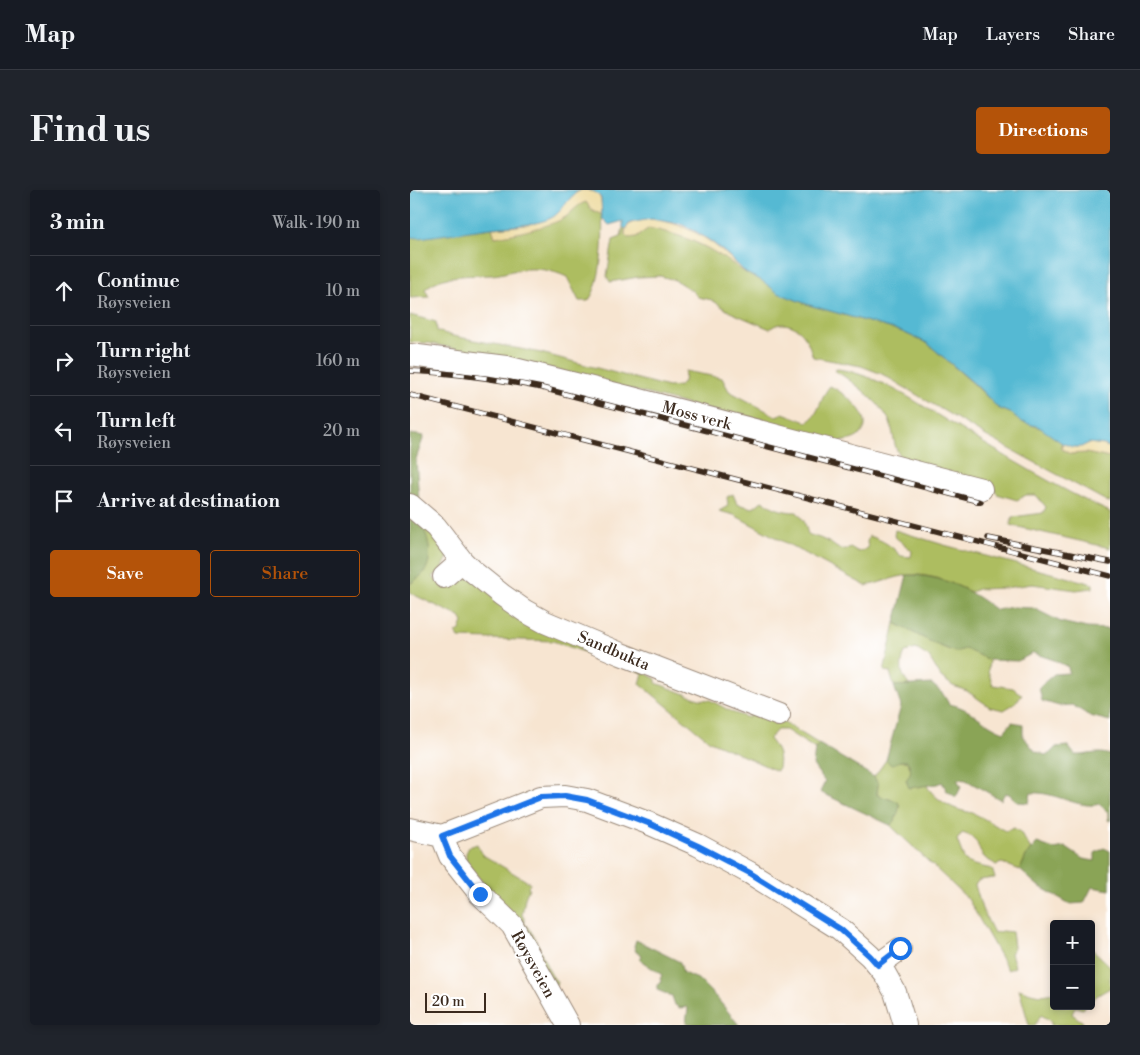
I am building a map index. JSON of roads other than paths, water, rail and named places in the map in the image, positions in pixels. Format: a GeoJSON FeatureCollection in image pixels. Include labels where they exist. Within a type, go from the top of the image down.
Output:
{"type":"FeatureCollection","features":[{"type":"Feature","properties":{"kind":"street","name":"Moss verk"},"geometry":{"type":"LineString","coordinates":[[410,354],[506,367],[981,489]]}},
{"type":"Feature","properties":{"kind":"street","name":"Sandbukta"},"geometry":{"type":"LineString","coordinates":[[410,504],[436,527],[462,561],[502,596],[545,622],[779,716]]}},
{"type":"Feature","properties":{"kind":"street"},"geometry":{"type":"LineString","coordinates":[[444,577],[462,561]]}},
{"type":"Feature","properties":{"kind":"street"},"geometry":{"type":"LineString","coordinates":[[410,829],[442,836],[541,797],[565,796],[587,800],[689,842],[750,873],[840,929],[870,956],[885,974],[895,992],[905,1025]]}},
{"type":"Feature","properties":{"kind":"street","name":"Røysveien"},"geometry":{"type":"LineString","coordinates":[[442,836],[450,856],[480,894],[512,925],[568,1025]]}},
{"type":"Feature","properties":{"kind":"street"},"geometry":{"type":"LineString","coordinates":[[878,965],[900,948]]}},
{"type":"Feature","properties":{"kind":"water"},"geometry":{"type":"Polygon","coordinates":[[[410,190],[581,190],[557,214],[547,220],[530,224],[419,238],[410,237],[410,190]]]}},
{"type":"Feature","properties":{"kind":"water"},"geometry":{"type":"Polygon","coordinates":[[[589,190],[1110,190],[1110,448],[1104,445],[1089,443],[1081,447],[1072,447],[1062,443],[1039,427],[1019,421],[1013,414],[998,408],[977,386],[927,343],[900,331],[809,305],[778,293],[761,280],[746,273],[712,242],[681,224],[651,219],[630,223],[625,229],[623,221],[609,225],[602,218],[601,198],[589,190]]]}},
{"type":"Feature","properties":{"kind":"railway"},"geometry":{"type":"LineString","coordinates":[[410,371],[476,377],[542,388],[981,502]]}},
{"type":"Feature","properties":{"kind":"railway"},"geometry":{"type":"LineString","coordinates":[[410,395],[1110,576]]}},
{"type":"Feature","properties":{"kind":"railway"},"geometry":{"type":"LineString","coordinates":[[988,538],[1110,562]]}}]}
